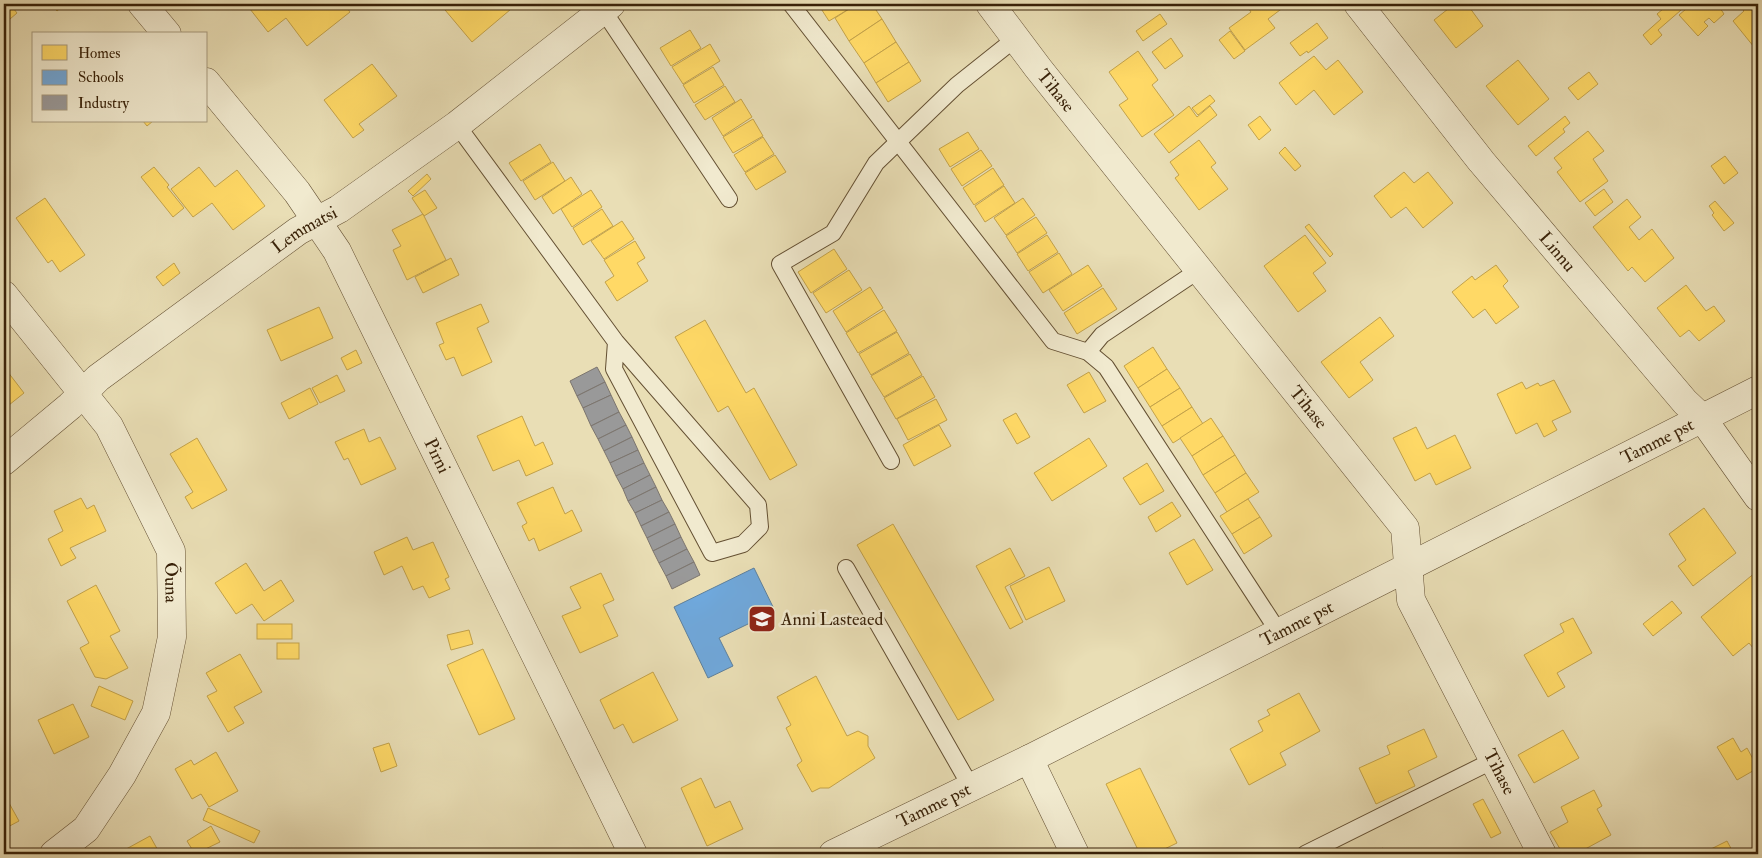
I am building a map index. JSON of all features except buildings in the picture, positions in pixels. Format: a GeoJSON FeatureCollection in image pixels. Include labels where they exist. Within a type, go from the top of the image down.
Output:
{"type":"FeatureCollection","features":[{"type":"Feature","properties":{"kind":"street"},"geometry":{"type":"LineString","coordinates":[[142,4],[165,32]]}},
{"type":"Feature","properties":{"kind":"street","name":"Tihase"},"geometry":{"type":"LineString","coordinates":[[990,4],[1405,528],[1411,600],[1542,854]]}},
{"type":"Feature","properties":{"kind":"street","name":"Linnu"},"geometry":{"type":"LineString","coordinates":[[1358,4],[1488,168],[1684,402],[1702,418],[1758,496]]}},
{"type":"Feature","properties":{"kind":"street","name":"Lemmatsi"},"geometry":{"type":"LineString","coordinates":[[4,461],[98,378],[298,231],[339,209],[458,125],[607,7]]}},
{"type":"Feature","properties":{"kind":"street","name":"Pirni"},"geometry":{"type":"LineString","coordinates":[[208,84],[297,192],[336,251],[633,854]]}},
{"type":"Feature","properties":{"kind":"street","name":"Õuna"},"geometry":{"type":"LineString","coordinates":[[4,295],[109,426],[171,551],[172,637],[156,713],[122,775],[86,829],[54,854]]}},
{"type":"Feature","properties":{"kind":"street","name":"Tamme pst"},"geometry":{"type":"LineString","coordinates":[[833,854],[1029,759],[1408,565],[1758,390]]}},
{"type":"Feature","properties":{"kind":"street"},"geometry":{"type":"LineString","coordinates":[[1029,759],[1075,854]]}},
{"type":"Feature","properties":{"kind":"lane"},"geometry":{"type":"LineString","coordinates":[[790,4],[1053,341],[1088,352],[1106,367],[1278,632]]}},
{"type":"Feature","properties":{"kind":"lane"},"geometry":{"type":"LineString","coordinates":[[607,7],[729,199]]}},
{"type":"Feature","properties":{"kind":"lane"},"geometry":{"type":"LineString","coordinates":[[891,461],[780,264],[834,232],[876,163],[957,85],[1016,38]]}},
{"type":"Feature","properties":{"kind":"lane"},"geometry":{"type":"LineString","coordinates":[[458,125],[616,342],[758,505],[760,527],[743,544],[712,553],[614,369],[616,342]]}},
{"type":"Feature","properties":{"kind":"lane"},"geometry":{"type":"LineString","coordinates":[[1088,352],[1102,335],[1199,270]]}},
{"type":"Feature","properties":{"kind":"lane"},"geometry":{"type":"LineString","coordinates":[[846,568],[971,787]]}},
{"type":"Feature","properties":{"kind":"lane"},"geometry":{"type":"LineString","coordinates":[[1305,854],[1494,760]]}},
{"type":"Feature","properties":{"kind":"place","name":"Anni Lasteaed"},"geometry":{"type":"Point","coordinates":[762,619]}}]}
